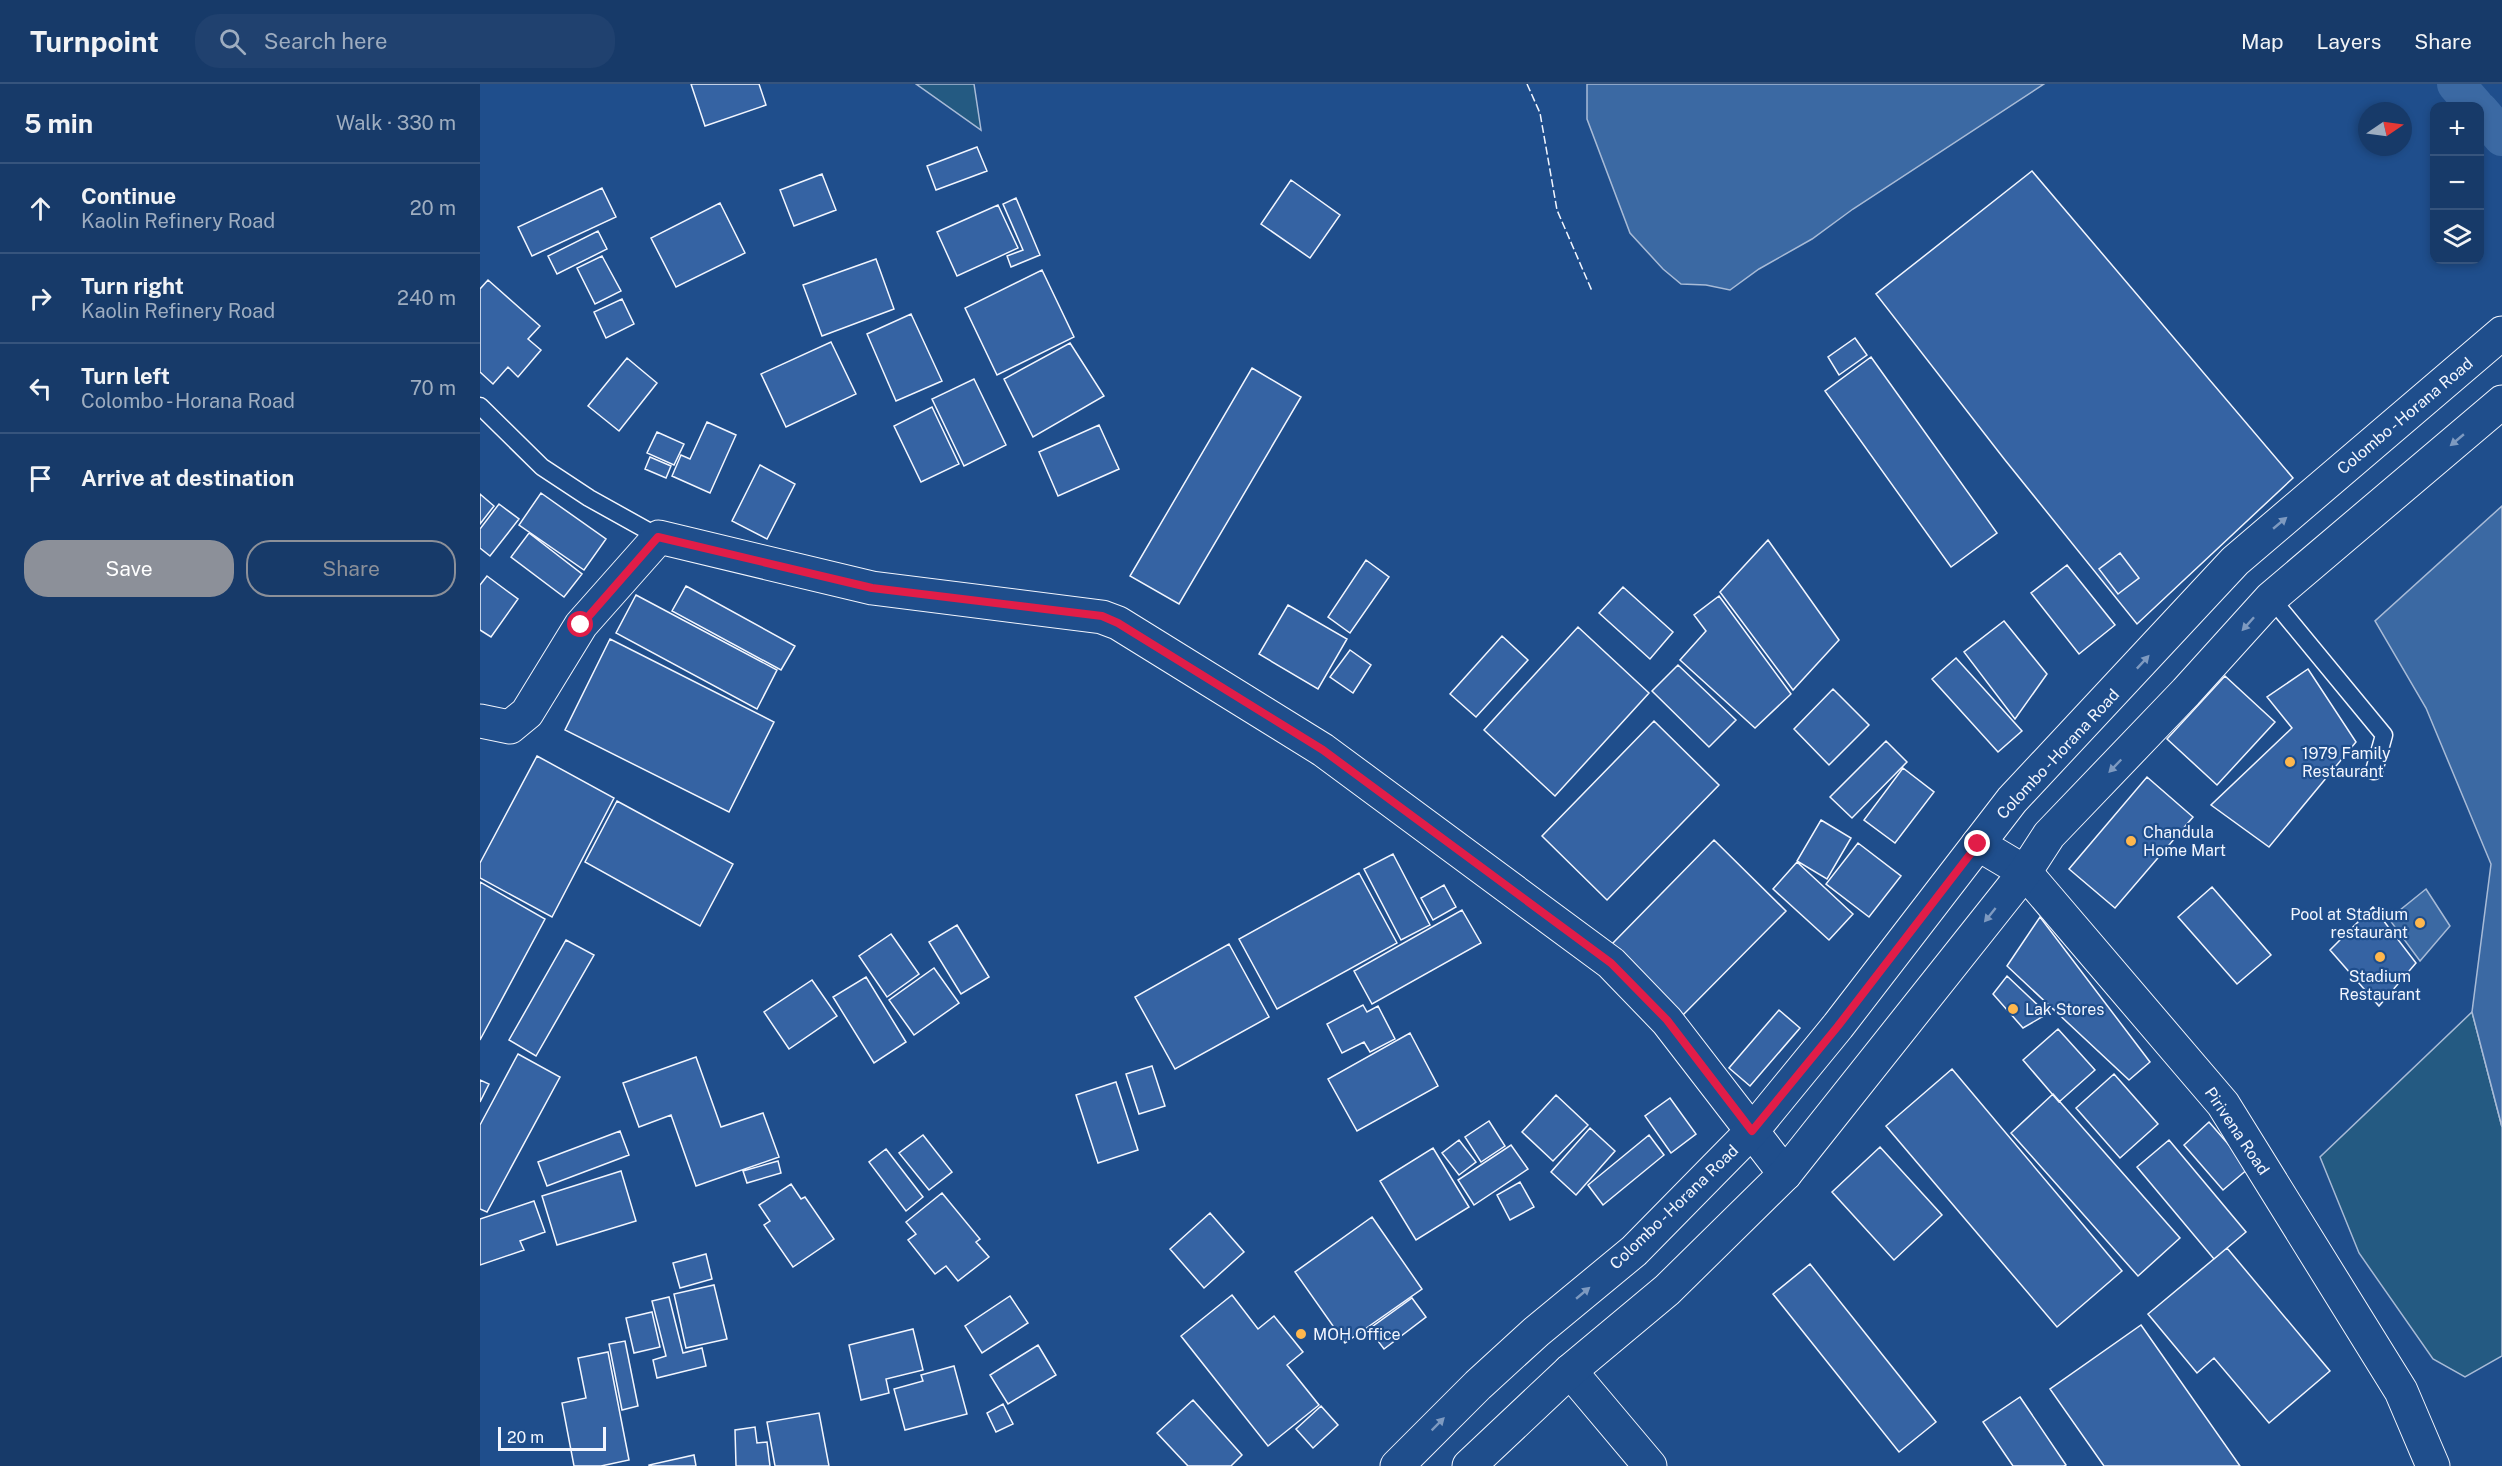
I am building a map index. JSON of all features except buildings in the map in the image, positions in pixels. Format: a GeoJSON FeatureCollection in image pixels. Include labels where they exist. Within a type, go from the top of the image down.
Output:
{"type":"FeatureCollection","features":[{"type":"Feature","properties":{"kind":"main road","name":"Colombo - Horana Road"},"geometry":{"type":"LineString","coordinates":[[1397,1466],[1478,1385],[1536,1332],[1634,1251],[1752,1131],[1838,1026],[2012,800],[2235,561],[2502,333]]}},
{"type":"Feature","properties":{"kind":"main road"},"geometry":{"type":"LineString","coordinates":[[1469,1466],[1570,1371],[1667,1290],[1785,1174],[2025,872],[2049,835],[2186,692],[2271,598],[2502,402]]}},
{"type":"Feature","properties":{"kind":"main road"},"geometry":{"type":"LineString","coordinates":[[480,721],[510,727],[527,713],[581,625],[658,537],[872,588],[1102,616],[1118,623],[1323,750],[1611,963],[1667,1020],[1785,1174]]}},
{"type":"Feature","properties":{"kind":"main road","name":"Pirivena Road"},"geometry":{"type":"LineString","coordinates":[[1978,844],[2025,872],[2223,1104],[2401,1391],[2433,1466]]}},
{"type":"Feature","properties":{"kind":"main road"},"geometry":{"type":"LineString","coordinates":[[1570,1371],[1650,1466]]}},
{"type":"Feature","properties":{"kind":"lane"},"geometry":{"type":"LineString","coordinates":[[480,406],[542,467],[589,498],[658,537]]}},
{"type":"Feature","properties":{"kind":"lane"},"geometry":{"type":"LineString","coordinates":[[2271,598],[2384,735],[2374,771]]}},
{"type":"Feature","properties":{"kind":"shaded area"},"geometry":{"type":"Polygon","coordinates":[[[916,84],[974,84],[981,130],[916,84]]]}},
{"type":"Feature","properties":{"kind":"shaded area"},"geometry":{"type":"Polygon","coordinates":[[[1587,84],[2044,84],[1853,209],[1812,239],[1759,269],[1730,290],[1706,285],[1681,284],[1663,269],[1630,233],[1587,119],[1587,84]]]}},
{"type":"Feature","properties":{"kind":"shaded area"},"geometry":{"type":"Polygon","coordinates":[[[2502,506],[2502,1127],[2472,1012],[2491,864],[2426,708],[2375,621],[2502,506]]]}},
{"type":"Feature","properties":{"kind":"shaded area","name":"Pool at Stadium restaurant"},"geometry":{"type":"Polygon","coordinates":[[[2426,889],[2450,926],[2420,961],[2389,919],[2426,889]]]}},
{"type":"Feature","properties":{"kind":"shaded area"},"geometry":{"type":"Polygon","coordinates":[[[2472,1012],[2502,1127],[2502,1356],[2465,1377],[2433,1359],[2359,1253],[2320,1157],[2472,1012]]]}},
{"type":"Feature","properties":{"kind":"waterway"},"geometry":{"type":"LineString","coordinates":[[2456,84],[2472,102]]}},
{"type":"Feature","properties":{"kind":"waterway"},"geometry":{"type":"LineString","coordinates":[[2484,116],[2502,137]]}},
{"type":"Feature","properties":{"kind":"fence"},"geometry":{"type":"LineString","coordinates":[[1527,84],[1540,113],[1557,210],[1592,291]]}},
{"type":"Feature","properties":{"kind":"place","name":"1979 Family Restaurant"},"geometry":{"type":"Point","coordinates":[2290,762]}},
{"type":"Feature","properties":{"kind":"place","name":"Chandula Home Mart"},"geometry":{"type":"Point","coordinates":[2131,841]}},
{"type":"Feature","properties":{"kind":"place","name":"Pool at Stadium restaurant"},"geometry":{"type":"Point","coordinates":[2420,923]}},
{"type":"Feature","properties":{"kind":"place","name":"Stadium Restaurant"},"geometry":{"type":"Point","coordinates":[2380,957]}},
{"type":"Feature","properties":{"kind":"place","name":"Lak Stores"},"geometry":{"type":"Point","coordinates":[2013,1009]}},
{"type":"Feature","properties":{"kind":"place","name":"MOH Office"},"geometry":{"type":"Point","coordinates":[1301,1334]}},
{"type":"Feature","properties":{"kind":"route"},"geometry":{"type":"LineString","coordinates":[[581,625],[658,537],[872,588],[1102,616],[1118,623],[1323,750],[1611,963],[1667,1020],[1752,1131],[1838,1026],[1978,844]]}}]}
